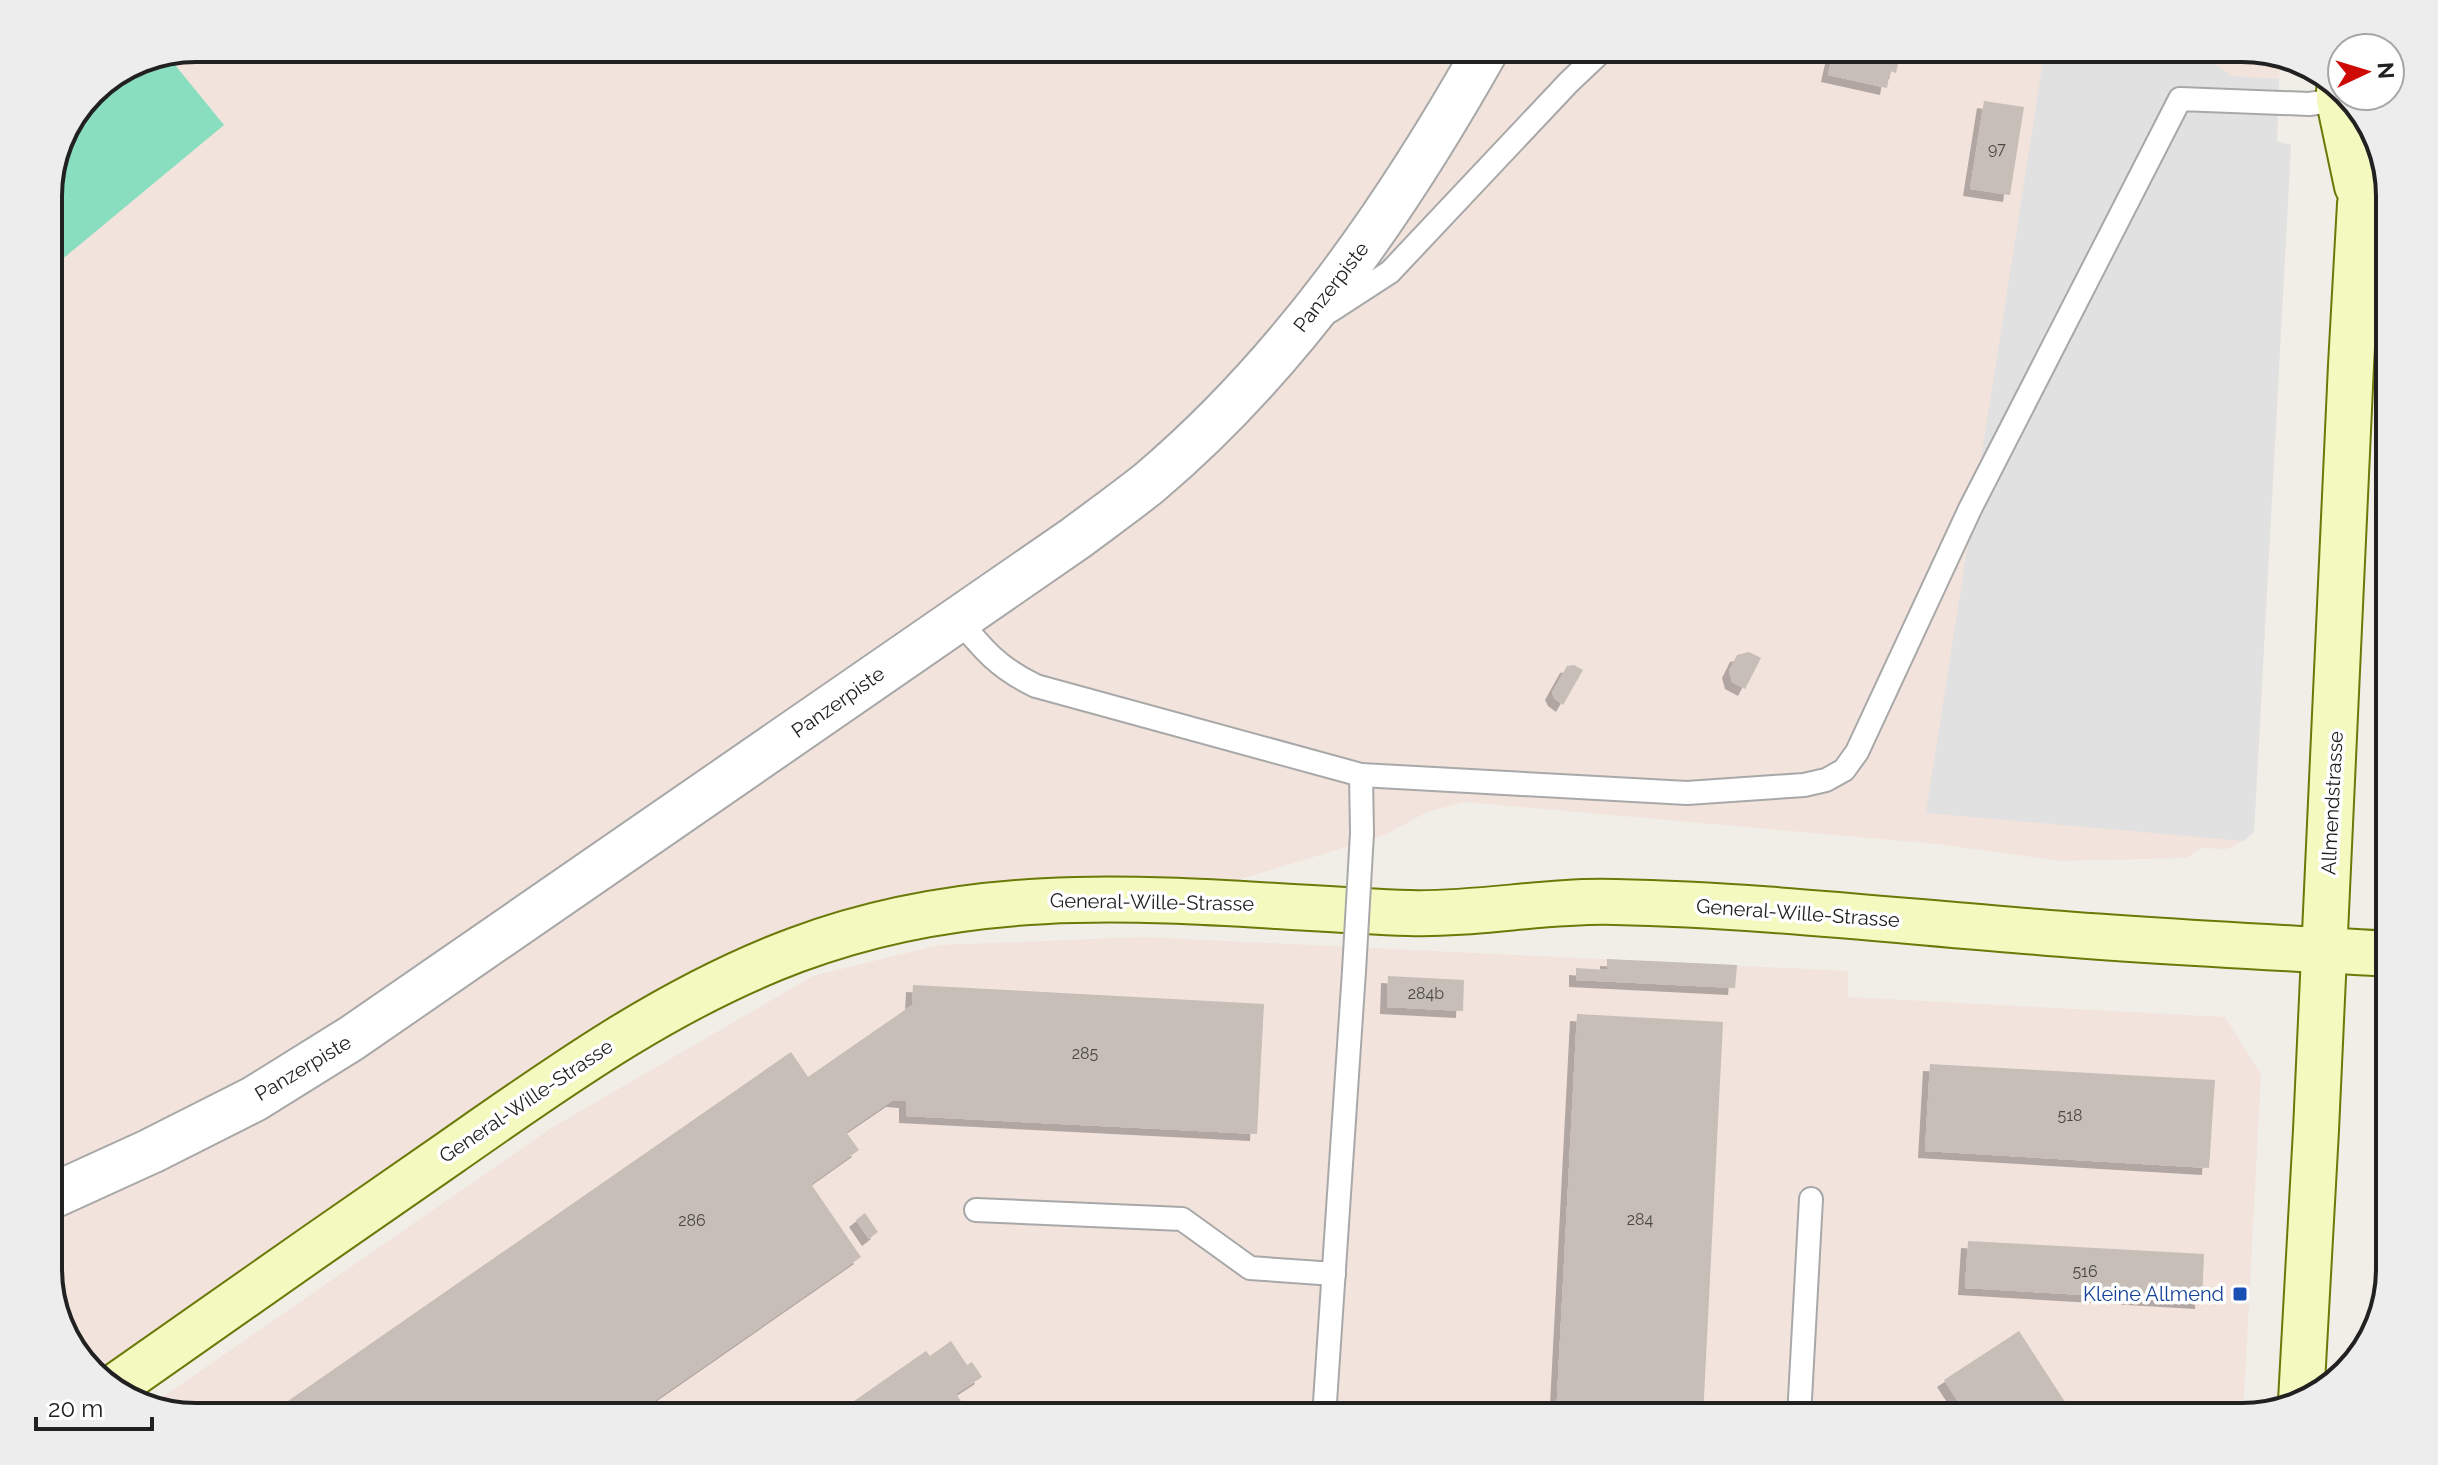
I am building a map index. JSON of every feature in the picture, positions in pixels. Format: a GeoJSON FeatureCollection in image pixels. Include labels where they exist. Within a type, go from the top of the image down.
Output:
{"type":"FeatureCollection","features":[{"type":"Feature","properties":{"kind":"main road","name":"Allmendstrasse"},"geometry":{"type":"LineString","coordinates":[[2345,112],[2360,204]]}},
{"type":"Feature","properties":{"kind":"main road","name":"Allmendstrasse"},"geometry":{"type":"LineString","coordinates":[[2302,1389],[2360,204],[2370,157]]}},
{"type":"Feature","properties":{"kind":"main road","name":"General-Wille-Strasse"},"geometry":{"type":"LineString","coordinates":[[123,1381],[620,1037],[679,1003],[757,965],[840,934],[916,915],[991,903],[1068,899],[1176,899],[1414,913],[1611,901],[1825,912],[2076,935],[2376,953]]}},
{"type":"Feature","properties":{"kind":"street","name":"Panzerpiste"},"geometry":{"type":"LineString","coordinates":[[62,1192],[254,1099],[352,1038],[1076,538],[1149,482],[1217,417],[1296,334],[1370,236],[1449,117],[1479,62]]}},
{"type":"Feature","properties":{"kind":"lane"},"geometry":{"type":"LineString","coordinates":[[1296,334],[1390,272],[1590,62]]}},
{"type":"Feature","properties":{"kind":"lane"},"geometry":{"type":"LineString","coordinates":[[957,618],[993,659],[1012,674],[1036,686],[1361,775],[1687,793],[1804,785],[1826,780],[1844,770],[1857,752],[1970,509],[2180,99],[2309,104],[2326,100]]}},
{"type":"Feature","properties":{"kind":"lane"},"geometry":{"type":"LineString","coordinates":[[1325,1403],[1362,833],[1361,775]]}},
{"type":"Feature","properties":{"kind":"lane"},"geometry":{"type":"LineString","coordinates":[[1800,1403],[1811,1199]]}},
{"type":"Feature","properties":{"kind":"lane"},"geometry":{"type":"LineString","coordinates":[[976,1210],[1182,1219],[1250,1268],[1334,1274]]}},
{"type":"Feature","properties":{"kind":"shaded area"},"geometry":{"type":"Polygon","coordinates":[[[196,62],[2242,62],[2280,68],[2277,141],[2291,145],[2254,832],[2235,846],[2226,849],[2202,848],[2186,858],[2061,861],[1937,844],[1464,802],[1427,812],[1385,835],[1176,899],[800,948],[124,1381],[95,1357],[69,1312],[62,1278],[62,187],[76,137],[90,114],[108,95],[129,80],[153,69],[196,62]]]}},
{"type":"Feature","properties":{"kind":"shaded area"},"geometry":{"type":"Polygon","coordinates":[[[2043,62],[2213,62],[2231,76],[2279,79],[2277,141],[2291,145],[2254,832],[2244,841],[1926,813],[2043,62]]]}},
{"type":"Feature","properties":{"kind":"shaded area"},"geometry":{"type":"Polygon","coordinates":[[[1144,937],[1848,971],[1848,997],[2225,1017],[2261,1074],[2244,1403],[196,1403],[161,1398],[553,1127],[813,976],[939,945],[1144,937]]]}},
{"type":"Feature","properties":{"kind":"green space"},"geometry":{"type":"Polygon","coordinates":[[[174,64],[224,125],[62,259],[62,187],[67,161],[76,137],[90,114],[108,95],[129,80],[153,69],[174,64]]]}},
{"type":"Feature","properties":{"kind":"building"},"geometry":{"type":"Polygon","coordinates":[[[1831,62],[1898,62],[1896,73],[1890,71],[1887,88],[1828,75],[1831,62]]]}},
{"type":"Feature","properties":{"kind":"building"},"geometry":{"type":"Polygon","coordinates":[[[1984,101],[2024,107],[2010,195],[1970,189],[1984,101]]]}},
{"type":"Feature","properties":{"kind":"building"},"geometry":{"type":"Polygon","coordinates":[[[1749,652],[1761,658],[1745,689],[1732,682],[1729,671],[1737,655],[1749,652]]]}},
{"type":"Feature","properties":{"kind":"building"},"geometry":{"type":"Polygon","coordinates":[[[1574,665],[1583,670],[1563,705],[1552,693],[1567,666],[1574,665]]]}},
{"type":"Feature","properties":{"kind":"building"},"geometry":{"type":"Polygon","coordinates":[[[1607,959],[1737,965],[1735,988],[1576,980],[1576,968],[1607,970],[1607,959]]]}},
{"type":"Feature","properties":{"kind":"building"},"geometry":{"type":"Polygon","coordinates":[[[1388,976],[1464,980],[1463,1011],[1387,1007],[1388,976]]]}},
{"type":"Feature","properties":{"kind":"building"},"geometry":{"type":"Polygon","coordinates":[[[913,985],[1264,1004],[1257,1134],[906,1116],[906,1101],[893,1100],[846,1132],[859,1150],[811,1184],[861,1257],[651,1403],[285,1403],[791,1052],[808,1077],[912,1005],[913,985]]]}},
{"type":"Feature","properties":{"kind":"building"},"geometry":{"type":"Polygon","coordinates":[[[1577,1014],[1723,1022],[1704,1403],[1557,1403],[1577,1014]]]}},
{"type":"Feature","properties":{"kind":"building"},"geometry":{"type":"Polygon","coordinates":[[[1930,1064],[2215,1080],[2209,1168],[1925,1151],[1930,1064]]]}},
{"type":"Feature","properties":{"kind":"building"},"geometry":{"type":"Polygon","coordinates":[[[865,1213],[878,1232],[869,1239],[856,1220],[865,1213]]]}},
{"type":"Feature","properties":{"kind":"building"},"geometry":{"type":"Polygon","coordinates":[[[1968,1241],[2204,1254],[2202,1302],[1965,1288],[1968,1241]]]}},
{"type":"Feature","properties":{"kind":"building"},"geometry":{"type":"Polygon","coordinates":[[[2019,1331],[2066,1403],[1959,1403],[1944,1380],[2019,1331]]]}},
{"type":"Feature","properties":{"kind":"building"},"geometry":{"type":"Polygon","coordinates":[[[951,1341],[967,1365],[972,1362],[982,1377],[956,1394],[962,1403],[851,1403],[926,1351],[930,1356],[951,1341]]]}},
{"type":"Feature","properties":{"kind":"place","name":"Kleine Allmend"},"geometry":{"type":"Point","coordinates":[2240,1294]}}]}
